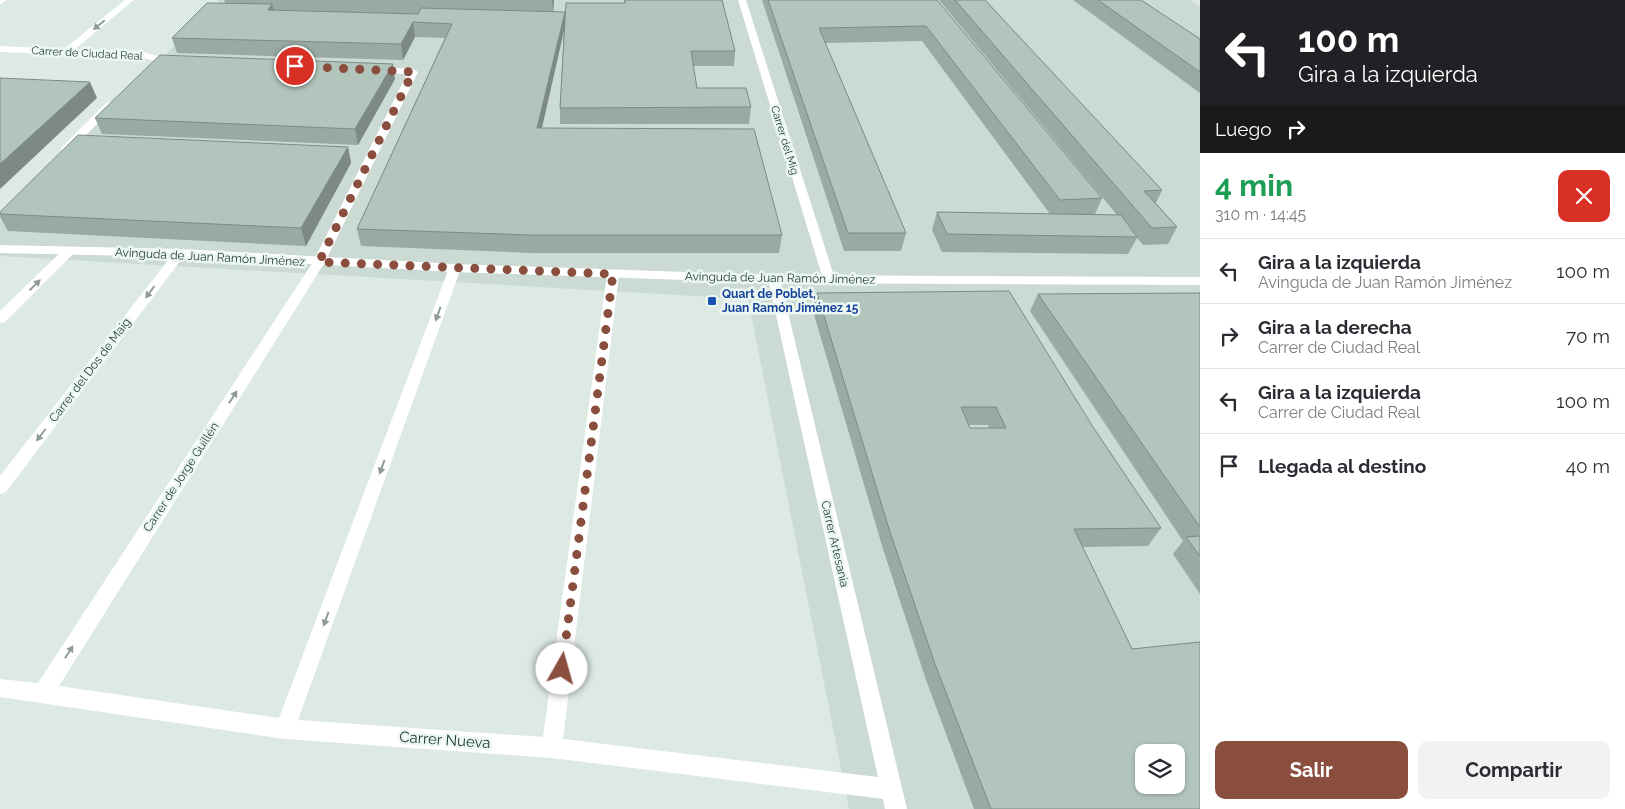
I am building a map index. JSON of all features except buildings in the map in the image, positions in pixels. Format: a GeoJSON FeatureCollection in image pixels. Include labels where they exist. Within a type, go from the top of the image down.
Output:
{"type":"FeatureCollection","features":[{"type":"Feature","properties":{"kind":"street"},"geometry":{"type":"LineString","coordinates":[[67,51],[130,0]]}},
{"type":"Feature","properties":{"kind":"street","name":"Carrer del Mig"},"geometry":{"type":"LineString","coordinates":[[742,0],[829,279]]}},
{"type":"Feature","properties":{"kind":"street","name":"Carrer de Ciudad Real"},"geometry":{"type":"LineString","coordinates":[[0,49],[140,54],[154,62],[187,60]]}},
{"type":"Feature","properties":{"kind":"street"},"geometry":{"type":"LineString","coordinates":[[0,61],[14,50]]}},
{"type":"Feature","properties":{"kind":"street"},"geometry":{"type":"LineString","coordinates":[[319,262],[413,72],[364,70]]}},
{"type":"Feature","properties":{"kind":"street"},"geometry":{"type":"LineString","coordinates":[[55,160],[116,99]]}},
{"type":"Feature","properties":{"kind":"street","name":"Avinguda de Juan Ramón Jiménez"},"geometry":{"type":"LineString","coordinates":[[0,249],[180,253],[455,268],[774,279],[1200,281]]}},
{"type":"Feature","properties":{"kind":"street"},"geometry":{"type":"LineString","coordinates":[[0,319],[69,251]]}},
{"type":"Feature","properties":{"kind":"street","name":"Carrer del Dos de Maig"},"geometry":{"type":"LineString","coordinates":[[0,488],[180,253]]}},
{"type":"Feature","properties":{"kind":"street","name":"Carrer de Jorge Guillén"},"geometry":{"type":"LineString","coordinates":[[43,693],[319,262]]}},
{"type":"Feature","properties":{"kind":"street"},"geometry":{"type":"LineString","coordinates":[[285,729],[455,268]]}},
{"type":"Feature","properties":{"kind":"street"},"geometry":{"type":"LineString","coordinates":[[552,748],[613,274]]}},
{"type":"Feature","properties":{"kind":"street","name":"Carrer Artesania"},"geometry":{"type":"LineString","coordinates":[[774,279],[896,809]]}},
{"type":"Feature","properties":{"kind":"street","name":"Carrer Nueva"},"geometry":{"type":"LineString","coordinates":[[0,688],[285,729],[552,748],[891,789]]}},
{"type":"Feature","properties":{"kind":"shaded area"},"geometry":{"type":"Polygon","coordinates":[[[218,0],[1190,0],[1200,6],[1200,809],[849,809],[748,299],[0,256],[0,221],[218,0]]]}},
{"type":"Feature","properties":{"kind":"place","name":"Quart de Poblet, Juan Ramón Jiménez 15"},"geometry":{"type":"Point","coordinates":[712,301]}},
{"type":"Feature","properties":{"kind":"route"},"geometry":{"type":"LineString","coordinates":[[295,66],[413,72],[319,262],[613,274],[562,669]]}}]}
